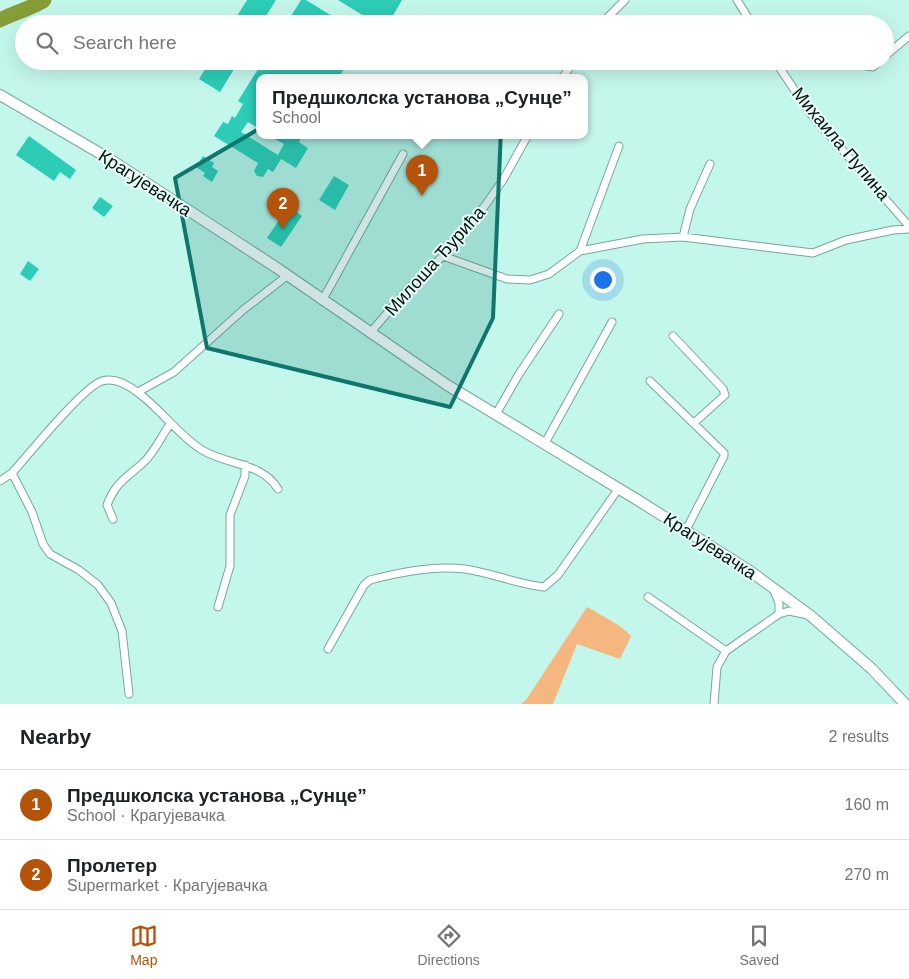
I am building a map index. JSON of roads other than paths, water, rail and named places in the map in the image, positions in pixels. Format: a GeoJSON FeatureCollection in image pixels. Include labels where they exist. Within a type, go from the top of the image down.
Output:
{"type":"FeatureCollection","features":[{"type":"Feature","properties":{"kind":"main road","name":"Крагујевачка"},"geometry":{"type":"LineString","coordinates":[[0,95],[108,158],[288,275],[322,301],[447,385],[619,488],[772,586],[811,616],[872,669],[905,704]]}},
{"type":"Feature","properties":{"kind":"street"},"geometry":{"type":"LineString","coordinates":[[610,15],[625,0]]}},
{"type":"Feature","properties":{"kind":"street"},"geometry":{"type":"LineString","coordinates":[[737,0],[746,15]]}},
{"type":"Feature","properties":{"kind":"street"},"geometry":{"type":"LineString","coordinates":[[894,48],[909,36]]}},
{"type":"Feature","properties":{"kind":"street","name":"Михаила Пупина"},"geometry":{"type":"LineString","coordinates":[[781,70],[810,113],[909,228]]}},
{"type":"Feature","properties":{"kind":"street","name":"Милоша Ђурића"},"geometry":{"type":"LineString","coordinates":[[370,333],[408,289],[443,256],[484,207],[503,180],[526,139]]}},
{"type":"Feature","properties":{"kind":"street"},"geometry":{"type":"LineString","coordinates":[[580,251],[620,146]]}},
{"type":"Feature","properties":{"kind":"street"},"geometry":{"type":"LineString","coordinates":[[322,301],[403,154]]}},
{"type":"Feature","properties":{"kind":"street"},"geometry":{"type":"LineString","coordinates":[[684,237],[690,209],[710,164]]}},
{"type":"Feature","properties":{"kind":"street"},"geometry":{"type":"LineString","coordinates":[[443,256],[507,279],[530,280],[549,274],[580,251],[643,239],[684,237],[813,253],[846,240],[909,228]]}},
{"type":"Feature","properties":{"kind":"street"},"geometry":{"type":"LineString","coordinates":[[138,392],[174,372],[236,316],[288,275]]}},
{"type":"Feature","properties":{"kind":"street"},"geometry":{"type":"LineString","coordinates":[[496,414],[518,374],[559,314]]}},
{"type":"Feature","properties":{"kind":"street"},"geometry":{"type":"LineString","coordinates":[[545,443],[612,322]]}},
{"type":"Feature","properties":{"kind":"street"},"geometry":{"type":"LineString","coordinates":[[673,336],[723,388],[725,395],[694,423]]}},
{"type":"Feature","properties":{"kind":"street"},"geometry":{"type":"LineString","coordinates":[[0,481],[12,473],[84,392],[103,380],[112,380],[122,382],[138,392],[185,438],[215,458],[245,466],[266,476],[278,489]]}},
{"type":"Feature","properties":{"kind":"street"},"geometry":{"type":"LineString","coordinates":[[650,380],[724,453],[686,530]]}},
{"type":"Feature","properties":{"kind":"street"},"geometry":{"type":"LineString","coordinates":[[113,519],[107,505],[112,491],[122,479],[148,457],[170,424]]}},
{"type":"Feature","properties":{"kind":"street"},"geometry":{"type":"LineString","coordinates":[[218,607],[230,566],[230,515],[245,476],[245,466]]}},
{"type":"Feature","properties":{"kind":"street"},"geometry":{"type":"LineString","coordinates":[[12,473],[32,512],[43,544],[50,554],[79,570],[98,585],[111,603],[122,631],[129,694]]}},
{"type":"Feature","properties":{"kind":"street"},"geometry":{"type":"LineString","coordinates":[[328,649],[364,585],[370,580],[426,568],[445,568],[466,570],[544,587],[558,575],[619,488]]}},
{"type":"Feature","properties":{"kind":"street"},"geometry":{"type":"LineString","coordinates":[[772,586],[779,603],[779,614]]}},
{"type":"Feature","properties":{"kind":"street"},"geometry":{"type":"LineString","coordinates":[[648,597],[726,651]]}},
{"type":"Feature","properties":{"kind":"street"},"geometry":{"type":"LineString","coordinates":[[714,704],[717,667],[726,651],[779,614],[789,611],[811,616]]}},
{"type":"Feature","properties":{"kind":"waterway"},"geometry":{"type":"LineString","coordinates":[[0,20],[44,0]]}},
{"type":"Feature","properties":{"kind":"place","name":"Предшколска установа „Сунце”"},"geometry":{"type":"Point","coordinates":[422,196]}},
{"type":"Feature","properties":{"kind":"place","name":"Пролетер"},"geometry":{"type":"Point","coordinates":[283,229]}}]}
